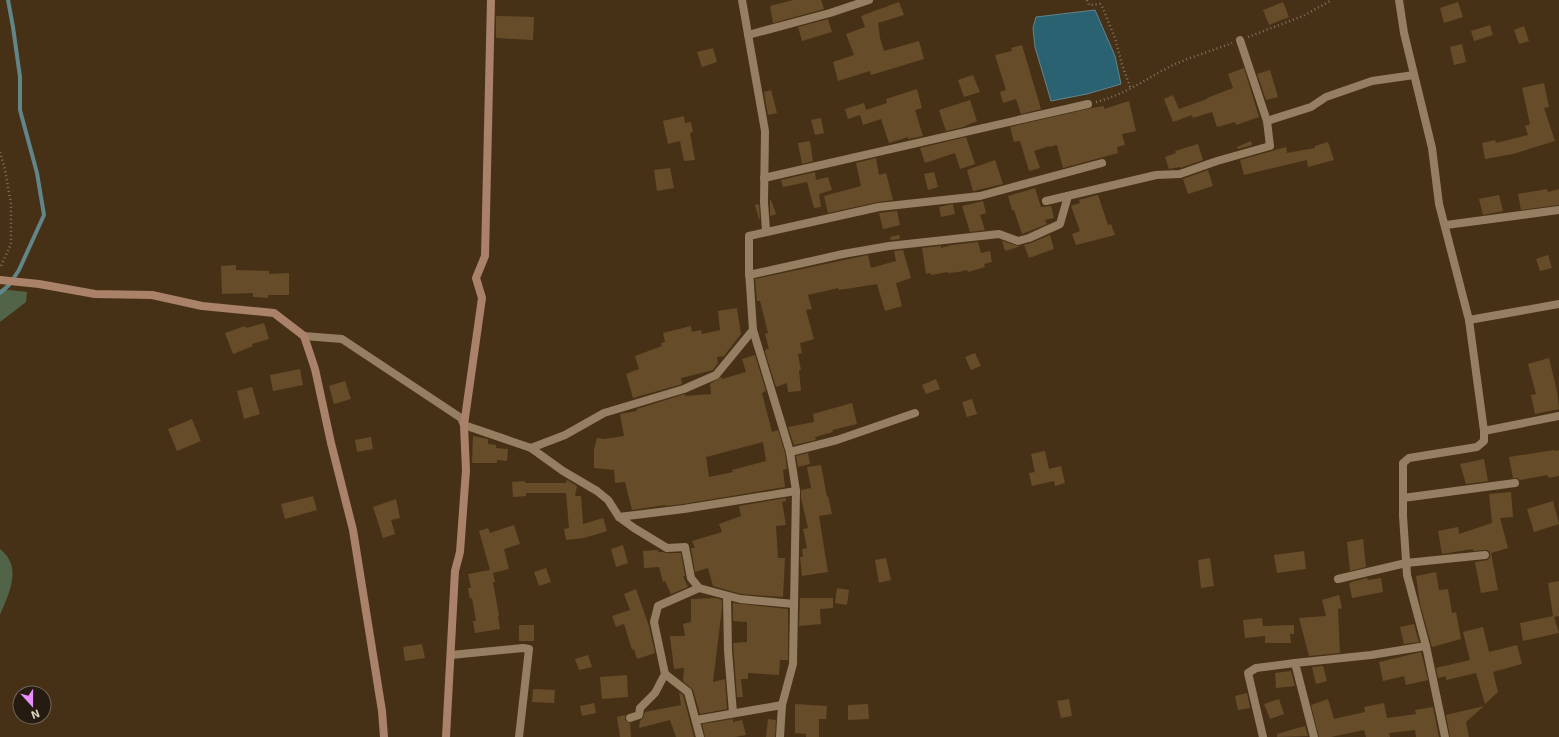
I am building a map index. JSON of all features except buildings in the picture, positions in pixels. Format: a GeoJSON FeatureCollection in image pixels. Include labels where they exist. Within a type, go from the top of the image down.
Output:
{"type":"FeatureCollection","features":[{"type":"Feature","properties":{"kind":"street"},"geometry":{"type":"LineString","coordinates":[[446,737],[455,571],[460,552],[466,470],[464,425],[482,298],[476,278],[485,256],[490,0]]}},
{"type":"Feature","properties":{"kind":"street"},"geometry":{"type":"LineString","coordinates":[[742,0],[765,131],[764,202],[766,231]]}},
{"type":"Feature","properties":{"kind":"street"},"geometry":{"type":"LineString","coordinates":[[748,35],[830,13],[869,0]]}},
{"type":"Feature","properties":{"kind":"street"},"geometry":{"type":"LineString","coordinates":[[1399,0],[1404,33],[1432,148],[1439,204],[1446,225],[1470,320],[1484,431],[1484,441],[1477,447],[1409,458],[1403,463],[1403,498],[1407,575],[1426,646],[1445,737]]}},
{"type":"Feature","properties":{"kind":"street"},"geometry":{"type":"LineString","coordinates":[[1046,201],[1156,175],[1180,174],[1217,161],[1270,146],[1267,120],[1240,40]]}},
{"type":"Feature","properties":{"kind":"street"},"geometry":{"type":"LineString","coordinates":[[1267,120],[1311,107],[1326,97],[1372,81],[1414,76]]}},
{"type":"Feature","properties":{"kind":"street"},"geometry":{"type":"LineString","coordinates":[[764,178],[1088,104]]}},
{"type":"Feature","properties":{"kind":"street"},"geometry":{"type":"LineString","coordinates":[[780,737],[782,705],[793,664],[796,491],[790,452],[753,330],[749,275],[749,236],[879,207],[980,196],[1102,163]]}},
{"type":"Feature","properties":{"kind":"street"},"geometry":{"type":"LineString","coordinates":[[749,275],[843,254],[889,246],[999,234],[1018,241],[1029,238],[1060,224],[1068,196]]}},
{"type":"Feature","properties":{"kind":"street"},"geometry":{"type":"LineString","coordinates":[[1446,225],[1559,210]]}},
{"type":"Feature","properties":{"kind":"street"},"geometry":{"type":"LineString","coordinates":[[0,280],[40,284],[95,294],[152,295],[202,306],[274,313],[304,336],[342,339],[461,418],[464,425],[531,448],[563,471],[597,491],[608,500],[619,517],[634,528],[667,548],[685,547],[691,578],[698,588],[740,600],[794,604]]}},
{"type":"Feature","properties":{"kind":"street"},"geometry":{"type":"LineString","coordinates":[[1470,320],[1559,304]]}},
{"type":"Feature","properties":{"kind":"street"},"geometry":{"type":"LineString","coordinates":[[531,448],[565,435],[604,413],[684,389],[716,375],[753,330]]}},
{"type":"Feature","properties":{"kind":"street"},"geometry":{"type":"LineString","coordinates":[[304,336],[315,369],[331,443],[353,530],[382,712],[384,737]]}},
{"type":"Feature","properties":{"kind":"street"},"geometry":{"type":"LineString","coordinates":[[790,452],[837,440],[915,413]]}},
{"type":"Feature","properties":{"kind":"street"},"geometry":{"type":"LineString","coordinates":[[1484,431],[1559,416]]}},
{"type":"Feature","properties":{"kind":"street"},"geometry":{"type":"LineString","coordinates":[[1403,498],[1515,483]]}},
{"type":"Feature","properties":{"kind":"street"},"geometry":{"type":"LineString","coordinates":[[619,517],[684,509],[796,491]]}},
{"type":"Feature","properties":{"kind":"street"},"geometry":{"type":"LineString","coordinates":[[1338,579],[1406,563],[1485,555]]}},
{"type":"Feature","properties":{"kind":"street"},"geometry":{"type":"LineString","coordinates":[[698,588],[658,606],[654,622],[665,674],[688,692],[700,737]]}},
{"type":"Feature","properties":{"kind":"street"},"geometry":{"type":"LineString","coordinates":[[727,596],[728,651],[733,713]]}},
{"type":"Feature","properties":{"kind":"street"},"geometry":{"type":"LineString","coordinates":[[1263,737],[1248,673],[1256,668],[1371,655],[1426,646]]}},
{"type":"Feature","properties":{"kind":"street"},"geometry":{"type":"LineString","coordinates":[[451,655],[523,648],[529,649],[519,737]]}},
{"type":"Feature","properties":{"kind":"street"},"geometry":{"type":"LineString","coordinates":[[1295,663],[1314,737]]}},
{"type":"Feature","properties":{"kind":"street"},"geometry":{"type":"LineString","coordinates":[[630,718],[639,716],[640,708],[655,692],[665,674]]}},
{"type":"Feature","properties":{"kind":"street"},"geometry":{"type":"LineString","coordinates":[[696,720],[782,705]]}},
{"type":"Feature","properties":{"kind":"path"},"geometry":{"type":"LineString","coordinates":[[1087,0],[1089,5],[1100,4],[1102,6],[1116,41],[1122,65],[1131,89]]}},
{"type":"Feature","properties":{"kind":"path"},"geometry":{"type":"LineString","coordinates":[[1088,104],[1112,98],[1172,66],[1303,16],[1332,0]]}},
{"type":"Feature","properties":{"kind":"path"},"geometry":{"type":"LineString","coordinates":[[0,152],[11,204],[11,244],[0,268]]}},
{"type":"Feature","properties":{"kind":"green space"},"geometry":{"type":"Polygon","coordinates":[[[0,289],[27,292],[26,302],[0,322],[0,289]]]}},
{"type":"Feature","properties":{"kind":"green space"},"geometry":{"type":"Polygon","coordinates":[[[0,549],[7,556],[11,564],[12,580],[0,615],[0,549]]]}},
{"type":"Feature","properties":{"kind":"water"},"geometry":{"type":"Polygon","coordinates":[[[1095,10],[1115,56],[1121,84],[1087,94],[1051,101],[1035,47],[1033,28],[1036,17],[1095,10]]]}},
{"type":"Feature","properties":{"kind":"waterway"},"geometry":{"type":"LineString","coordinates":[[0,293],[9,285],[19,270],[44,215],[37,173],[20,110],[20,77],[8,0]]}}]}
